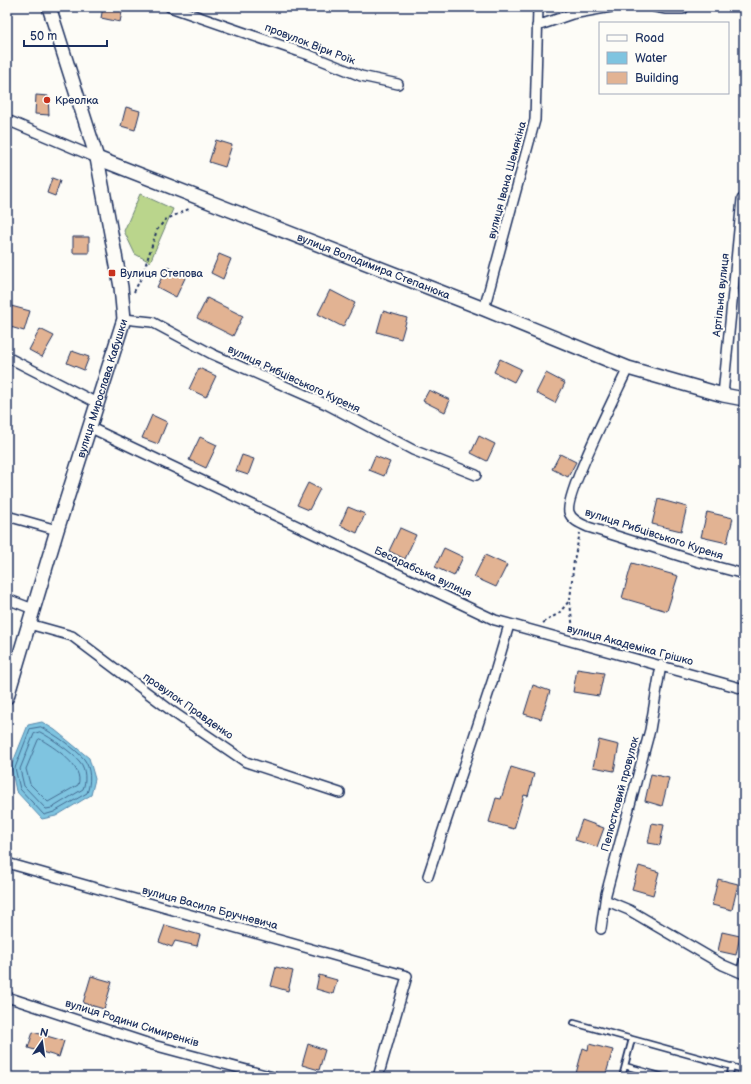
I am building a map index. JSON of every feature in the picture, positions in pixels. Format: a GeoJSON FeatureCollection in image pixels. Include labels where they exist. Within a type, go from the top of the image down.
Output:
{"type":"FeatureCollection","features":[{"type":"Feature","properties":{"kind":"street","name":"вулиця Мирослава Кабушки"},"geometry":{"type":"LineString","coordinates":[[7,697],[124,315],[97,158],[49,7]]}},
{"type":"Feature","properties":{"kind":"street","name":"провулок Віри Роїк"},"geometry":{"type":"LineString","coordinates":[[170,7],[309,55],[361,76],[398,84]]}},
{"type":"Feature","properties":{"kind":"street","name":"вулиця Івана Шемякіна"},"geometry":{"type":"LineString","coordinates":[[484,309],[535,120],[538,7]]}},
{"type":"Feature","properties":{"kind":"street"},"geometry":{"type":"LineString","coordinates":[[537,26],[572,14],[611,7]]}},
{"type":"Feature","properties":{"kind":"street"},"geometry":{"type":"LineString","coordinates":[[655,7],[666,9],[683,9],[684,7]]}},
{"type":"Feature","properties":{"kind":"street","name":"вулиця Володимира Степанюка"},"geometry":{"type":"LineString","coordinates":[[7,120],[97,158],[484,309],[628,368],[723,395],[744,399]]}},
{"type":"Feature","properties":{"kind":"street","name":"Артільна вулиця"},"geometry":{"type":"LineString","coordinates":[[723,395],[742,199],[744,198]]}},
{"type":"Feature","properties":{"kind":"street","name":"вулиця Рибцівського Куреня"},"geometry":{"type":"LineString","coordinates":[[124,315],[152,322],[212,354],[328,405],[413,450],[476,475]]}},
{"type":"Feature","properties":{"kind":"street"},"geometry":{"type":"LineString","coordinates":[[7,357],[97,403]]}},
{"type":"Feature","properties":{"kind":"street","name":"вулиця Рибцівського Куреня"},"geometry":{"type":"LineString","coordinates":[[628,368],[583,465],[570,503],[569,512],[574,520],[583,524],[699,562],[744,574]]}},
{"type":"Feature","properties":{"kind":"street","name":"Бесарабська вулиця"},"geometry":{"type":"LineString","coordinates":[[89,427],[495,620],[509,625]]}},
{"type":"Feature","properties":{"kind":"street"},"geometry":{"type":"LineString","coordinates":[[7,516],[57,530]]}},
{"type":"Feature","properties":{"kind":"street"},"geometry":{"type":"LineString","coordinates":[[7,599],[33,609]]}},
{"type":"Feature","properties":{"kind":"street","name":"провулок Правденко"},"geometry":{"type":"LineString","coordinates":[[29,624],[72,636],[173,712],[246,762],[340,793]]}},
{"type":"Feature","properties":{"kind":"street"},"geometry":{"type":"LineString","coordinates":[[428,876],[493,679],[509,625]]}},
{"type":"Feature","properties":{"kind":"street","name":"вулиця Академіка Грішко"},"geometry":{"type":"LineString","coordinates":[[509,625],[661,665],[744,689]]}},
{"type":"Feature","properties":{"kind":"street","name":"Пелюстковий провулок"},"geometry":{"type":"LineString","coordinates":[[601,929],[605,900],[622,826],[650,730],[661,665]]}},
{"type":"Feature","properties":{"kind":"street","name":"вулиця Василя Бручневича"},"geometry":{"type":"LineString","coordinates":[[7,863],[408,976],[378,1077]]}},
{"type":"Feature","properties":{"kind":"street"},"geometry":{"type":"LineString","coordinates":[[605,900],[629,910],[742,973]]}},
{"type":"Feature","properties":{"kind":"street","name":"вулиця Родини Симиренків"},"geometry":{"type":"LineString","coordinates":[[7,997],[153,1044],[273,1077]]}},
{"type":"Feature","properties":{"kind":"lane"},"geometry":{"type":"LineString","coordinates":[[742,973],[744,954]]}},
{"type":"Feature","properties":{"kind":"lane"},"geometry":{"type":"LineString","coordinates":[[574,1023],[744,1070]]}},
{"type":"Feature","properties":{"kind":"lane"},"geometry":{"type":"LineString","coordinates":[[622,1077],[632,1039]]}},
{"type":"Feature","properties":{"kind":"lane"},"geometry":{"type":"LineString","coordinates":[[625,1066],[664,1077]]}},
{"type":"Feature","properties":{"kind":"lane"},"geometry":{"type":"LineString","coordinates":[[729,1077],[732,1066]]}},
{"type":"Feature","properties":{"kind":"path"},"geometry":{"type":"LineString","coordinates":[[124,315],[142,276],[157,230],[165,220],[206,200]]}},
{"type":"Feature","properties":{"kind":"path"},"geometry":{"type":"LineString","coordinates":[[583,524],[574,560],[570,600],[573,630],[583,644]]}},
{"type":"Feature","properties":{"kind":"path"},"geometry":{"type":"LineString","coordinates":[[532,630],[559,613],[570,600]]}},
{"type":"Feature","properties":{"kind":"green space"},"geometry":{"type":"Polygon","coordinates":[[[140,194],[173,209],[150,262],[135,254],[124,231],[140,194]]]}},
{"type":"Feature","properties":{"kind":"water"},"geometry":{"type":"Polygon","coordinates":[[[42,722],[55,730],[89,758],[95,779],[91,795],[56,816],[42,819],[16,791],[11,767],[28,725],[42,722]]]}},
{"type":"Feature","properties":{"kind":"building"},"geometry":{"type":"Polygon","coordinates":[[[103,7],[123,7],[120,22],[101,18],[103,7]]]}},
{"type":"Feature","properties":{"kind":"building"},"geometry":{"type":"Polygon","coordinates":[[[36,95],[48,96],[49,115],[35,114],[36,95]]]}},
{"type":"Feature","properties":{"kind":"building"},"geometry":{"type":"Polygon","coordinates":[[[126,107],[140,111],[135,130],[121,126],[126,107]]]}},
{"type":"Feature","properties":{"kind":"building"},"geometry":{"type":"Polygon","coordinates":[[[216,140],[232,145],[225,167],[209,162],[216,140]]]}},
{"type":"Feature","properties":{"kind":"building"},"geometry":{"type":"Polygon","coordinates":[[[52,178],[60,181],[55,196],[47,193],[52,178]]]}},
{"type":"Feature","properties":{"kind":"building"},"geometry":{"type":"Polygon","coordinates":[[[73,237],[89,237],[89,253],[73,253],[73,237]]]}},
{"type":"Feature","properties":{"kind":"building"},"geometry":{"type":"Polygon","coordinates":[[[219,254],[231,259],[223,279],[211,273],[219,254]]]}},
{"type":"Feature","properties":{"kind":"building"},"geometry":{"type":"Polygon","coordinates":[[[167,267],[186,276],[176,297],[157,287],[167,267]]]}},
{"type":"Feature","properties":{"kind":"building"},"geometry":{"type":"Polygon","coordinates":[[[330,290],[355,303],[343,327],[318,314],[330,290]]]}},
{"type":"Feature","properties":{"kind":"building"},"geometry":{"type":"Polygon","coordinates":[[[207,298],[243,316],[233,336],[197,318],[207,298]]]}},
{"type":"Feature","properties":{"kind":"building"},"geometry":{"type":"Polygon","coordinates":[[[11,306],[30,311],[24,331],[7,326],[11,306]]]}},
{"type":"Feature","properties":{"kind":"building"},"geometry":{"type":"Polygon","coordinates":[[[383,311],[407,318],[401,339],[377,332],[383,311]]]}},
{"type":"Feature","properties":{"kind":"building"},"geometry":{"type":"Polygon","coordinates":[[[40,329],[54,336],[42,357],[29,350],[40,329]]]}},
{"type":"Feature","properties":{"kind":"building"},"geometry":{"type":"Polygon","coordinates":[[[72,351],[89,357],[84,370],[67,363],[72,351]]]}},
{"type":"Feature","properties":{"kind":"building"},"geometry":{"type":"Polygon","coordinates":[[[500,359],[521,369],[514,382],[494,372],[500,359]]]}},
{"type":"Feature","properties":{"kind":"building"},"geometry":{"type":"Polygon","coordinates":[[[199,368],[216,376],[206,397],[189,389],[199,368]]]}},
{"type":"Feature","properties":{"kind":"building"},"geometry":{"type":"Polygon","coordinates":[[[546,373],[565,383],[555,403],[536,393],[546,373]]]}},
{"type":"Feature","properties":{"kind":"building"},"geometry":{"type":"Polygon","coordinates":[[[429,390],[450,400],[445,412],[423,401],[429,390]]]}},
{"type":"Feature","properties":{"kind":"building"},"geometry":{"type":"Polygon","coordinates":[[[152,415],[167,422],[158,444],[142,438],[152,415]]]}},
{"type":"Feature","properties":{"kind":"building"},"geometry":{"type":"Polygon","coordinates":[[[479,436],[495,444],[487,461],[471,453],[479,436]]]}},
{"type":"Feature","properties":{"kind":"building"},"geometry":{"type":"Polygon","coordinates":[[[200,437],[217,445],[206,468],[189,460],[200,437]]]}},
{"type":"Feature","properties":{"kind":"building"},"geometry":{"type":"Polygon","coordinates":[[[560,454],[576,462],[568,477],[552,469],[560,454]]]}},
{"type":"Feature","properties":{"kind":"building"},"geometry":{"type":"Polygon","coordinates":[[[242,455],[254,459],[248,475],[236,471],[242,455]]]}},
{"type":"Feature","properties":{"kind":"building"},"geometry":{"type":"Polygon","coordinates":[[[375,456],[390,462],[384,476],[369,470],[375,456]]]}},
{"type":"Feature","properties":{"kind":"building"},"geometry":{"type":"Polygon","coordinates":[[[308,483],[320,489],[309,510],[297,505],[308,483]]]}},
{"type":"Feature","properties":{"kind":"building"},"geometry":{"type":"Polygon","coordinates":[[[658,499],[687,507],[681,531],[652,524],[658,499]]]}},
{"type":"Feature","properties":{"kind":"building"},"geometry":{"type":"Polygon","coordinates":[[[348,507],[365,514],[357,533],[340,525],[348,507]]]}},
{"type":"Feature","properties":{"kind":"building"},"geometry":{"type":"Polygon","coordinates":[[[707,512],[733,518],[727,543],[701,537],[707,512]]]}},
{"type":"Feature","properties":{"kind":"building"},"geometry":{"type":"Polygon","coordinates":[[[400,528],[416,535],[405,559],[389,551],[400,528]]]}},
{"type":"Feature","properties":{"kind":"building"},"geometry":{"type":"Polygon","coordinates":[[[444,548],[463,557],[454,576],[435,567],[444,548]]]}},
{"type":"Feature","properties":{"kind":"building"},"geometry":{"type":"Polygon","coordinates":[[[485,555],[507,565],[496,587],[474,577],[485,555]]]}},
{"type":"Feature","properties":{"kind":"building"},"geometry":{"type":"Polygon","coordinates":[[[632,563],[678,576],[667,611],[622,598],[632,563]]]}},
{"type":"Feature","properties":{"kind":"building"},"geometry":{"type":"Polygon","coordinates":[[[577,669],[604,673],[599,696],[573,692],[577,669]]]}},
{"type":"Feature","properties":{"kind":"building"},"geometry":{"type":"Polygon","coordinates":[[[533,685],[550,691],[541,719],[524,714],[533,685]]]}},
{"type":"Feature","properties":{"kind":"building"},"geometry":{"type":"Polygon","coordinates":[[[599,740],[619,745],[614,771],[593,767],[599,740]]]}},
{"type":"Feature","properties":{"kind":"building"},"geometry":{"type":"Polygon","coordinates":[[[511,767],[534,774],[528,796],[524,795],[514,829],[489,822],[496,798],[501,799],[511,767]]]}},
{"type":"Feature","properties":{"kind":"building"},"geometry":{"type":"Polygon","coordinates":[[[651,774],[669,778],[662,806],[645,801],[651,774]]]}},
{"type":"Feature","properties":{"kind":"building"},"geometry":{"type":"Polygon","coordinates":[[[582,820],[604,828],[597,847],[575,840],[582,820]]]}},
{"type":"Feature","properties":{"kind":"building"},"geometry":{"type":"Polygon","coordinates":[[[652,823],[664,825],[660,845],[648,843],[652,823]]]}},
{"type":"Feature","properties":{"kind":"building"},"geometry":{"type":"Polygon","coordinates":[[[639,866],[659,872],[653,895],[632,889],[639,866]]]}},
{"type":"Feature","properties":{"kind":"building"},"geometry":{"type":"Polygon","coordinates":[[[718,879],[738,884],[732,910],[712,905],[718,879]]]}},
{"type":"Feature","properties":{"kind":"building"},"geometry":{"type":"Polygon","coordinates":[[[165,925],[200,935],[197,946],[175,941],[172,947],[159,942],[165,925]]]}},
{"type":"Feature","properties":{"kind":"building"},"geometry":{"type":"Polygon","coordinates":[[[722,932],[740,936],[736,955],[718,951],[722,932]]]}},
{"type":"Feature","properties":{"kind":"building"},"geometry":{"type":"Polygon","coordinates":[[[276,967],[293,971],[288,991],[271,986],[276,967]]]}},
{"type":"Feature","properties":{"kind":"building"},"geometry":{"type":"Polygon","coordinates":[[[319,975],[337,980],[333,994],[316,989],[319,975]]]}},
{"type":"Feature","properties":{"kind":"building"},"geometry":{"type":"Polygon","coordinates":[[[91,976],[112,982],[104,1009],[83,1003],[91,976]]]}},
{"type":"Feature","properties":{"kind":"building"},"geometry":{"type":"Polygon","coordinates":[[[33,1032],[64,1041],[59,1057],[28,1048],[33,1032]]]}},
{"type":"Feature","properties":{"kind":"building"},"geometry":{"type":"Polygon","coordinates":[[[308,1044],[325,1050],[319,1070],[302,1065],[308,1044]]]}},
{"type":"Feature","properties":{"kind":"building"},"geometry":{"type":"Polygon","coordinates":[[[589,1044],[613,1050],[605,1077],[575,1077],[583,1048],[588,1050],[589,1044]]]}},
{"type":"Feature","properties":{"kind":"place","name":"Креолка"},"geometry":{"type":"Point","coordinates":[47,100]}},
{"type":"Feature","properties":{"kind":"place","name":"Вулиця Степова"},"geometry":{"type":"Point","coordinates":[112,273]}}]}
